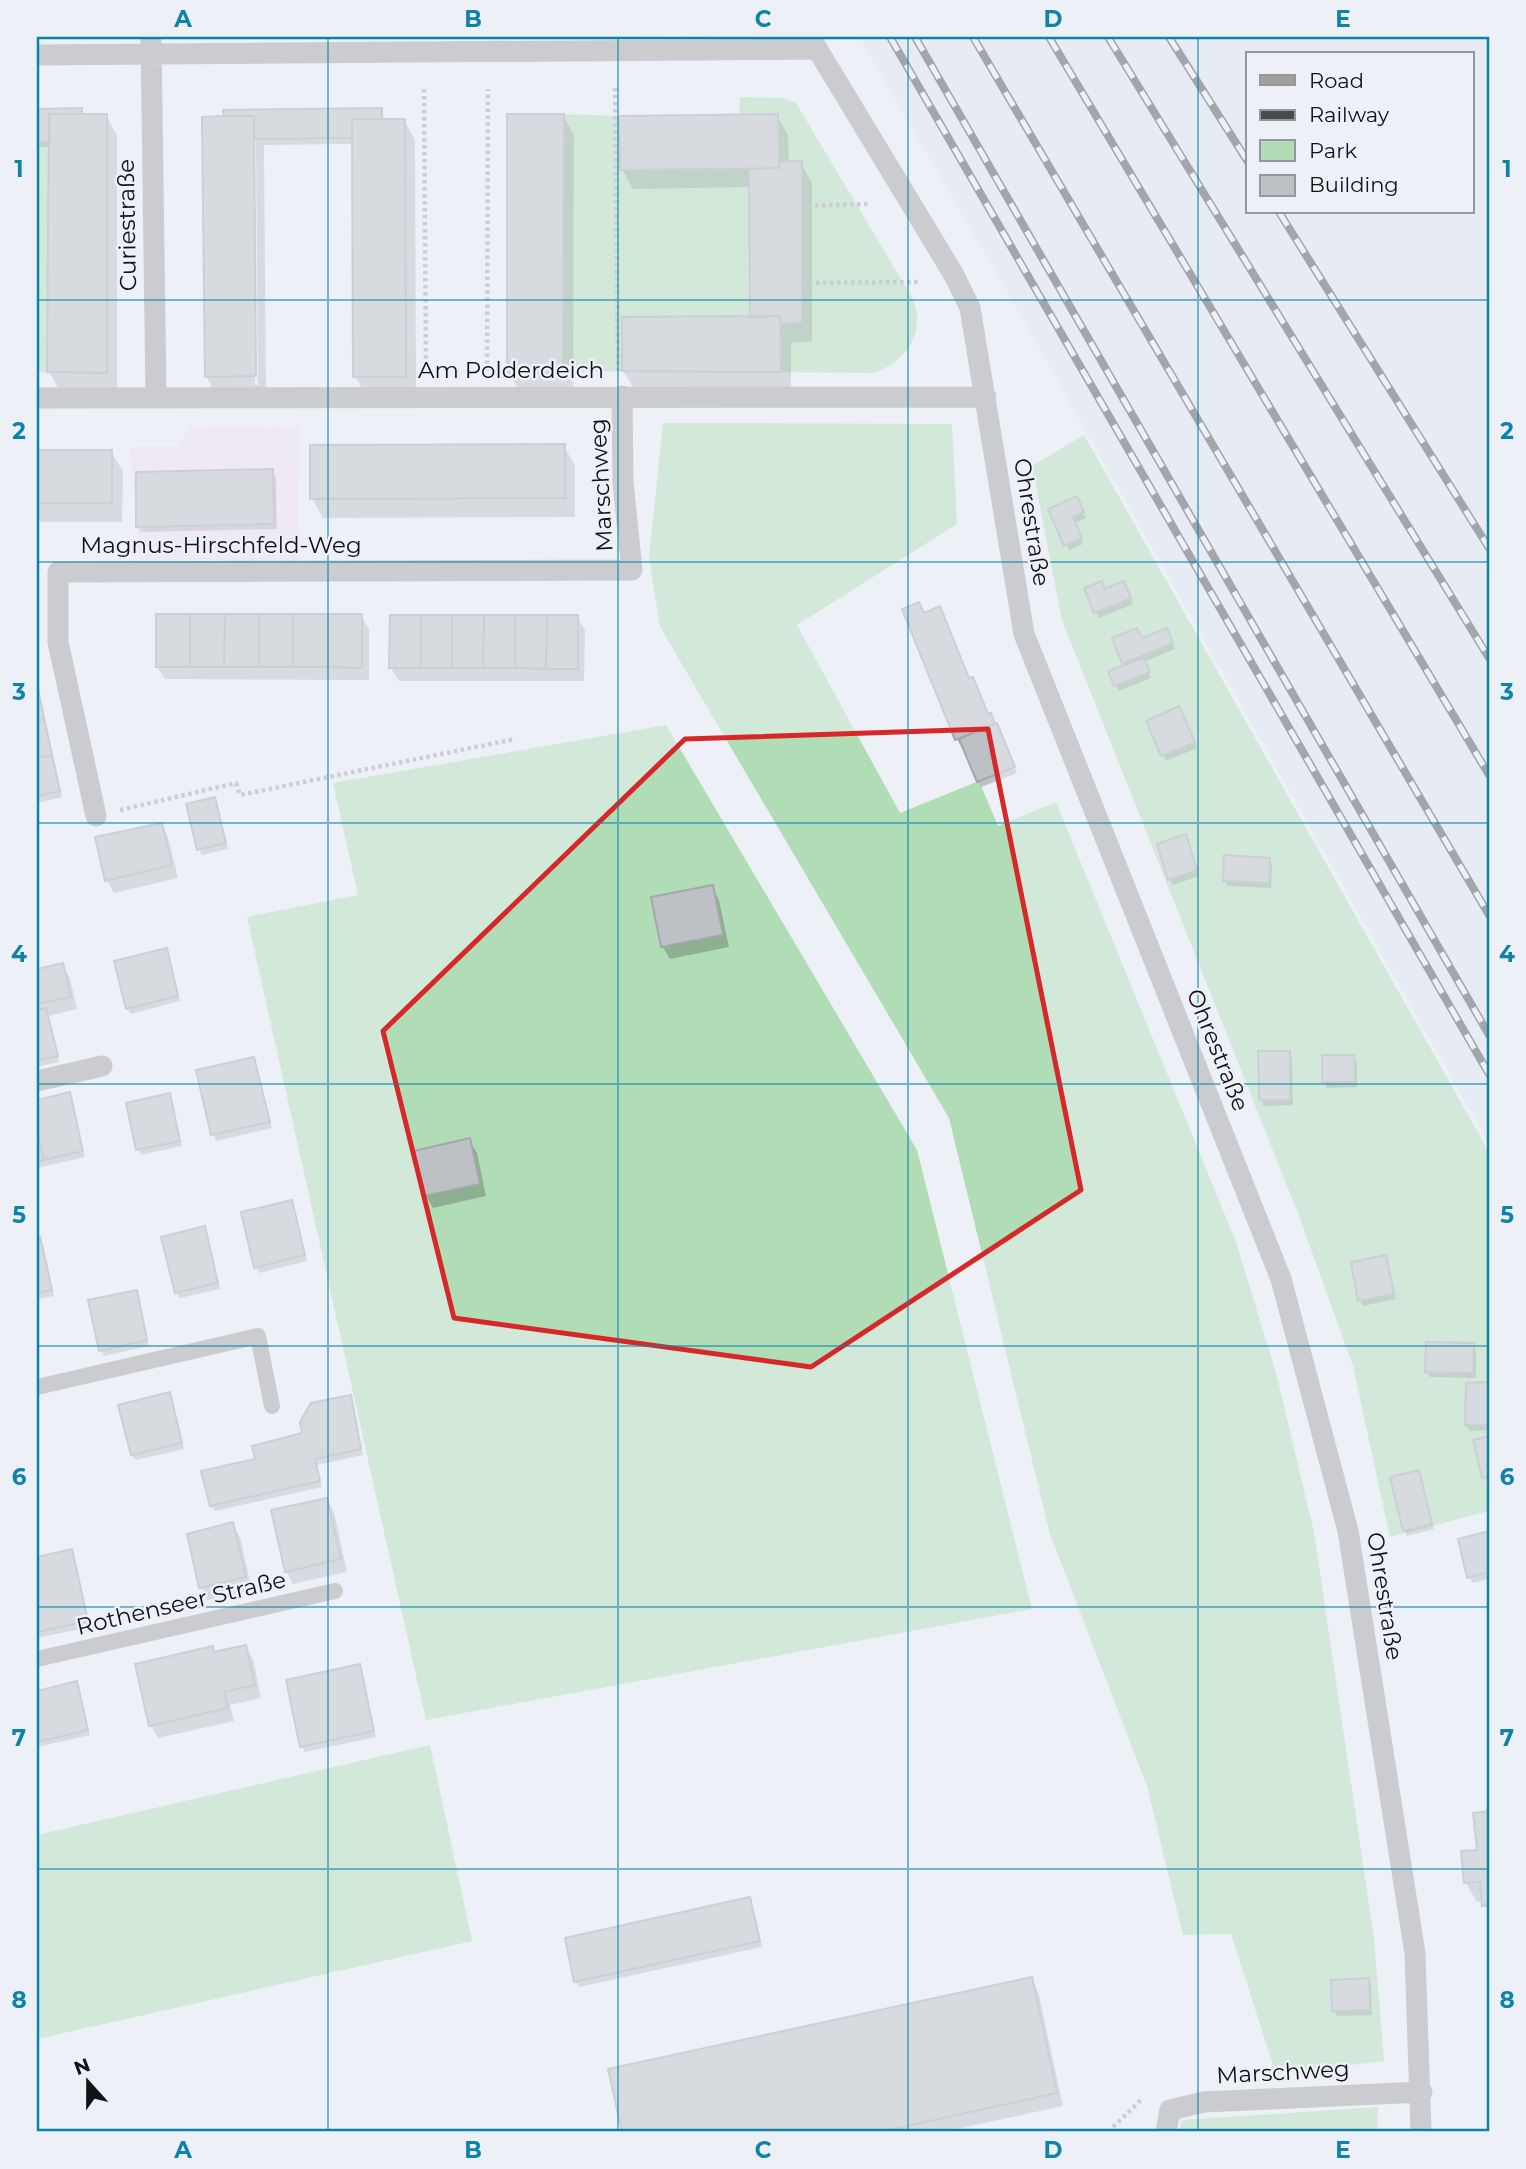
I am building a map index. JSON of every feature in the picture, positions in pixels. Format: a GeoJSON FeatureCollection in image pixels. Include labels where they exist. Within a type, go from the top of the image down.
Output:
{"type":"FeatureCollection","features":[{"type":"Feature","properties":{"kind":"street"},"geometry":{"type":"LineString","coordinates":[[37,55],[152,45],[813,43]]}},
{"type":"Feature","properties":{"kind":"street","name":"Ohrestraße"},"geometry":{"type":"LineString","coordinates":[[813,43],[954,275],[970,308],[1024,634],[1282,1279],[1348,1531],[1415,1953],[1422,2092],[1421,2132]]}},
{"type":"Feature","properties":{"kind":"street","name":"Curiestraße"},"geometry":{"type":"LineString","coordinates":[[152,45],[156,396]]}},
{"type":"Feature","properties":{"kind":"street","name":"Marschweg"},"geometry":{"type":"LineString","coordinates":[[620,396],[623,483],[632,570]]}},
{"type":"Feature","properties":{"kind":"street","name":"Am Polderdeich"},"geometry":{"type":"LineString","coordinates":[[37,398],[986,397]]}},
{"type":"Feature","properties":{"kind":"street","name":"Magnus-Hirschfeld-Weg"},"geometry":{"type":"LineString","coordinates":[[96,816],[58,642],[58,572],[632,570]]}},
{"type":"Feature","properties":{"kind":"street"},"geometry":{"type":"LineString","coordinates":[[37,1081],[102,1066]]}},
{"type":"Feature","properties":{"kind":"street","name":"Marschweg"},"geometry":{"type":"LineString","coordinates":[[1166,2132],[1170,2110],[1204,2102],[1422,2092]]}},
{"type":"Feature","properties":{"kind":"lane"},"geometry":{"type":"LineString","coordinates":[[37,1387],[258,1336],[272,1406]]}},
{"type":"Feature","properties":{"kind":"lane","name":"Rothenseer Straße"},"geometry":{"type":"LineString","coordinates":[[37,1659],[335,1591]]}},
{"type":"Feature","properties":{"kind":"path"},"geometry":{"type":"LineString","coordinates":[[615,88],[620,396]]}},
{"type":"Feature","properties":{"kind":"path"},"geometry":{"type":"LineString","coordinates":[[424,89],[427,396]]}},
{"type":"Feature","properties":{"kind":"path"},"geometry":{"type":"LineString","coordinates":[[487,396],[488,89]]}},
{"type":"Feature","properties":{"kind":"path"},"geometry":{"type":"LineString","coordinates":[[801,206],[871,204]]}},
{"type":"Feature","properties":{"kind":"path"},"geometry":{"type":"LineString","coordinates":[[802,283],[920,282]]}},
{"type":"Feature","properties":{"kind":"path"},"geometry":{"type":"LineString","coordinates":[[96,816],[236,783],[240,795],[515,739]]}},
{"type":"Feature","properties":{"kind":"path"},"geometry":{"type":"LineString","coordinates":[[1108,2132],[1144,2097]]}},
{"type":"Feature","properties":{"kind":"highlighted area"},"geometry":{"type":"Polygon","coordinates":[[[988,729],[1081,1190],[811,1367],[454,1318],[383,1031],[685,739],[988,729]]]}},
{"type":"Feature","properties":{"kind":"shaded area"},"geometry":{"type":"Polygon","coordinates":[[[859,37],[1489,37],[1489,1144],[1004,286],[859,37]]]}},
{"type":"Feature","properties":{"kind":"shaded area"},"geometry":{"type":"Polygon","coordinates":[[[191,426],[299,427],[298,561],[139,560],[130,447],[178,447],[191,426]]]}},
{"type":"Feature","properties":{"kind":"green space"},"geometry":{"type":"Polygon","coordinates":[[[740,97],[784,98],[796,103],[913,299],[917,323],[915,335],[895,362],[872,373],[781,372],[781,324],[802,322],[801,161],[779,162],[739,115],[740,97]]]}},
{"type":"Feature","properties":{"kind":"green space"},"geometry":{"type":"Polygon","coordinates":[[[564,114],[621,116],[620,170],[749,169],[750,318],[622,317],[622,371],[563,373],[564,114]]]}},
{"type":"Feature","properties":{"kind":"green space"},"geometry":{"type":"Polygon","coordinates":[[[37,142],[50,142],[47,372],[37,372],[37,142]]]}},
{"type":"Feature","properties":{"kind":"green space"},"geometry":{"type":"Polygon","coordinates":[[[663,423],[952,424],[957,524],[797,625],[900,813],[979,781],[998,826],[1056,802],[1236,1242],[1276,1373],[1314,1532],[1374,1939],[1384,2061],[1276,2074],[1231,1934],[1183,1935],[1147,1786],[1050,1534],[949,1118],[660,627],[649,558],[663,423]]]}},
{"type":"Feature","properties":{"kind":"green space"},"geometry":{"type":"Polygon","coordinates":[[[1084,435],[1489,1152],[1489,1511],[1390,1537],[1353,1366],[1299,1216],[1062,620],[1032,466],[1084,435]]]}},
{"type":"Feature","properties":{"kind":"green space"},"geometry":{"type":"Polygon","coordinates":[[[666,725],[917,1150],[1032,1609],[426,1720],[247,917],[358,895],[333,783],[666,725]]]}},
{"type":"Feature","properties":{"kind":"green space"},"geometry":{"type":"Polygon","coordinates":[[[430,1745],[472,1941],[37,2039],[37,1835],[430,1745]]]}},
{"type":"Feature","properties":{"kind":"green space"},"geometry":{"type":"Polygon","coordinates":[[[1378,2107],[1378,2132],[1179,2132],[1182,2120],[1378,2107]]]}},
{"type":"Feature","properties":{"kind":"building"},"geometry":{"type":"Polygon","coordinates":[[[82,108],[82,114],[49,114],[50,142],[37,142],[37,109],[82,108]]]}},
{"type":"Feature","properties":{"kind":"building"},"geometry":{"type":"Polygon","coordinates":[[[382,108],[382,119],[352,119],[352,138],[254,139],[254,116],[224,116],[223,110],[382,108]]]}},
{"type":"Feature","properties":{"kind":"building"},"geometry":{"type":"Polygon","coordinates":[[[49,114],[107,114],[107,373],[47,372],[49,114]]]}},
{"type":"Feature","properties":{"kind":"building"},"geometry":{"type":"Polygon","coordinates":[[[507,114],[564,114],[563,373],[507,373],[507,114]]]}},
{"type":"Feature","properties":{"kind":"building"},"geometry":{"type":"Polygon","coordinates":[[[778,114],[779,168],[620,170],[619,116],[778,114]]]}},
{"type":"Feature","properties":{"kind":"building"},"geometry":{"type":"Polygon","coordinates":[[[254,116],[256,376],[205,377],[202,117],[254,116]]]}},
{"type":"Feature","properties":{"kind":"building"},"geometry":{"type":"Polygon","coordinates":[[[352,119],[405,119],[406,377],[353,377],[352,119]]]}},
{"type":"Feature","properties":{"kind":"building"},"geometry":{"type":"Polygon","coordinates":[[[802,161],[802,322],[781,324],[780,316],[750,318],[749,169],[779,168],[779,162],[802,161]]]}},
{"type":"Feature","properties":{"kind":"building"},"geometry":{"type":"Polygon","coordinates":[[[780,316],[781,372],[622,371],[622,317],[780,316]]]}},
{"type":"Feature","properties":{"kind":"building"},"geometry":{"type":"Polygon","coordinates":[[[565,444],[565,498],[310,499],[310,445],[565,444]]]}},
{"type":"Feature","properties":{"kind":"building"},"geometry":{"type":"Polygon","coordinates":[[[37,450],[112,450],[112,503],[37,503],[37,450]]]}},
{"type":"Feature","properties":{"kind":"building"},"geometry":{"type":"Polygon","coordinates":[[[273,469],[274,524],[136,527],[136,472],[273,469]]]}},
{"type":"Feature","properties":{"kind":"building"},"geometry":{"type":"Polygon","coordinates":[[[1077,496],[1084,512],[1073,517],[1082,538],[1064,546],[1048,509],[1077,496]]]}},
{"type":"Feature","properties":{"kind":"building"},"geometry":{"type":"Polygon","coordinates":[[[1102,581],[1105,589],[1124,581],[1131,598],[1094,613],[1084,588],[1102,581]]]}},
{"type":"Feature","properties":{"kind":"building"},"geometry":{"type":"Polygon","coordinates":[[[919,602],[924,613],[940,606],[969,678],[973,677],[988,714],[991,713],[995,724],[955,740],[902,609],[919,602]]]}},
{"type":"Feature","properties":{"kind":"building"},"geometry":{"type":"Polygon","coordinates":[[[156,614],[190,614],[190,667],[156,667],[156,614]]]}},
{"type":"Feature","properties":{"kind":"building"},"geometry":{"type":"Polygon","coordinates":[[[190,614],[225,614],[224,667],[190,667],[190,614]]]}},
{"type":"Feature","properties":{"kind":"building"},"geometry":{"type":"Polygon","coordinates":[[[225,614],[259,614],[259,667],[224,667],[225,614]]]}},
{"type":"Feature","properties":{"kind":"building"},"geometry":{"type":"Polygon","coordinates":[[[259,614],[293,614],[293,667],[259,667],[259,614]]]}},
{"type":"Feature","properties":{"kind":"building"},"geometry":{"type":"Polygon","coordinates":[[[293,614],[328,614],[328,667],[293,667],[293,614]]]}},
{"type":"Feature","properties":{"kind":"building"},"geometry":{"type":"Polygon","coordinates":[[[328,614],[362,614],[362,668],[328,667],[328,614]]]}},
{"type":"Feature","properties":{"kind":"building"},"geometry":{"type":"Polygon","coordinates":[[[390,615],[421,615],[421,668],[389,668],[390,615]]]}},
{"type":"Feature","properties":{"kind":"building"},"geometry":{"type":"Polygon","coordinates":[[[421,615],[452,615],[452,668],[421,668],[421,615]]]}},
{"type":"Feature","properties":{"kind":"building"},"geometry":{"type":"Polygon","coordinates":[[[452,615],[484,615],[483,668],[452,668],[452,615]]]}},
{"type":"Feature","properties":{"kind":"building"},"geometry":{"type":"Polygon","coordinates":[[[484,615],[515,615],[515,668],[483,668],[484,615]]]}},
{"type":"Feature","properties":{"kind":"building"},"geometry":{"type":"Polygon","coordinates":[[[515,615],[547,615],[546,669],[515,668],[515,615]]]}},
{"type":"Feature","properties":{"kind":"building"},"geometry":{"type":"Polygon","coordinates":[[[547,615],[578,615],[578,669],[546,669],[547,615]]]}},
{"type":"Feature","properties":{"kind":"building"},"geometry":{"type":"Polygon","coordinates":[[[1137,628],[1142,638],[1167,628],[1173,643],[1122,664],[1112,638],[1137,628]]]}},
{"type":"Feature","properties":{"kind":"building"},"geometry":{"type":"Polygon","coordinates":[[[1144,658],[1150,672],[1114,686],[1108,671],[1144,658]]]}},
{"type":"Feature","properties":{"kind":"building"},"geometry":{"type":"Polygon","coordinates":[[[37,683],[44,719],[37,721],[37,683]]]}},
{"type":"Feature","properties":{"kind":"building"},"geometry":{"type":"Polygon","coordinates":[[[1179,706],[1195,742],[1161,756],[1146,721],[1179,706]]]}},
{"type":"Feature","properties":{"kind":"building"},"geometry":{"type":"Polygon","coordinates":[[[44,719],[52,755],[37,758],[37,721],[44,719]]]}},
{"type":"Feature","properties":{"kind":"building"},"geometry":{"type":"Polygon","coordinates":[[[997,723],[1015,767],[977,782],[959,739],[997,723]]]}},
{"type":"Feature","properties":{"kind":"building"},"geometry":{"type":"Polygon","coordinates":[[[52,755],[60,791],[37,796],[37,758],[52,755]]]}},
{"type":"Feature","properties":{"kind":"building"},"geometry":{"type":"Polygon","coordinates":[[[215,797],[226,843],[197,850],[186,804],[215,797]]]}},
{"type":"Feature","properties":{"kind":"building"},"geometry":{"type":"Polygon","coordinates":[[[162,823],[172,865],[105,881],[95,837],[162,823]]]}},
{"type":"Feature","properties":{"kind":"building"},"geometry":{"type":"Polygon","coordinates":[[[1186,834],[1197,870],[1168,880],[1157,844],[1186,834]]]}},
{"type":"Feature","properties":{"kind":"building"},"geometry":{"type":"Polygon","coordinates":[[[1224,855],[1270,858],[1269,883],[1223,881],[1224,855]]]}},
{"type":"Feature","properties":{"kind":"building"},"geometry":{"type":"Polygon","coordinates":[[[713,885],[723,935],[661,947],[651,897],[713,885]]]}},
{"type":"Feature","properties":{"kind":"building"},"geometry":{"type":"Polygon","coordinates":[[[167,948],[178,996],[126,1009],[114,961],[167,948]]]}},
{"type":"Feature","properties":{"kind":"building"},"geometry":{"type":"Polygon","coordinates":[[[63,963],[71,997],[37,1004],[37,969],[63,963]]]}},
{"type":"Feature","properties":{"kind":"building"},"geometry":{"type":"Polygon","coordinates":[[[46,1008],[58,1056],[37,1060],[37,1010],[46,1008]]]}},
{"type":"Feature","properties":{"kind":"building"},"geometry":{"type":"Polygon","coordinates":[[[1258,1051],[1290,1051],[1290,1100],[1259,1100],[1258,1051]]]}},
{"type":"Feature","properties":{"kind":"building"},"geometry":{"type":"Polygon","coordinates":[[[1322,1055],[1354,1055],[1355,1082],[1322,1082],[1322,1055]]]}},
{"type":"Feature","properties":{"kind":"building"},"geometry":{"type":"Polygon","coordinates":[[[254,1057],[270,1122],[211,1135],[196,1070],[254,1057]]]}},
{"type":"Feature","properties":{"kind":"building"},"geometry":{"type":"Polygon","coordinates":[[[70,1092],[83,1151],[44,1160],[37,1131],[37,1100],[70,1092]]]}},
{"type":"Feature","properties":{"kind":"building"},"geometry":{"type":"Polygon","coordinates":[[[170,1093],[180,1141],[136,1150],[126,1103],[170,1093]]]}},
{"type":"Feature","properties":{"kind":"building"},"geometry":{"type":"Polygon","coordinates":[[[37,1131],[44,1160],[37,1162],[37,1131]]]}},
{"type":"Feature","properties":{"kind":"building"},"geometry":{"type":"Polygon","coordinates":[[[470,1138],[480,1184],[424,1196],[414,1151],[470,1138]]]}},
{"type":"Feature","properties":{"kind":"building"},"geometry":{"type":"Polygon","coordinates":[[[292,1200],[305,1255],[254,1268],[241,1212],[292,1200]]]}},
{"type":"Feature","properties":{"kind":"building"},"geometry":{"type":"Polygon","coordinates":[[[205,1226],[218,1283],[175,1293],[161,1237],[205,1226]]]}},
{"type":"Feature","properties":{"kind":"building"},"geometry":{"type":"Polygon","coordinates":[[[37,1237],[40,1237],[52,1290],[37,1293],[37,1237]]]}},
{"type":"Feature","properties":{"kind":"building"},"geometry":{"type":"Polygon","coordinates":[[[1386,1255],[1394,1294],[1358,1301],[1351,1262],[1386,1255]]]}},
{"type":"Feature","properties":{"kind":"building"},"geometry":{"type":"Polygon","coordinates":[[[137,1290],[147,1340],[99,1351],[88,1300],[137,1290]]]}},
{"type":"Feature","properties":{"kind":"building"},"geometry":{"type":"Polygon","coordinates":[[[1426,1342],[1474,1343],[1473,1373],[1425,1372],[1426,1342]]]}},
{"type":"Feature","properties":{"kind":"building"},"geometry":{"type":"Polygon","coordinates":[[[1489,1382],[1489,1425],[1465,1425],[1466,1383],[1489,1382]]]}},
{"type":"Feature","properties":{"kind":"building"},"geometry":{"type":"Polygon","coordinates":[[[170,1392],[182,1443],[131,1455],[118,1405],[170,1392]]]}},
{"type":"Feature","properties":{"kind":"building"},"geometry":{"type":"Polygon","coordinates":[[[351,1395],[361,1449],[315,1459],[320,1481],[210,1506],[201,1471],[255,1459],[252,1446],[302,1433],[300,1422],[311,1403],[351,1395]]]}},
{"type":"Feature","properties":{"kind":"building"},"geometry":{"type":"Polygon","coordinates":[[[1489,1436],[1489,1476],[1482,1478],[1473,1440],[1489,1436]]]}},
{"type":"Feature","properties":{"kind":"building"},"geometry":{"type":"Polygon","coordinates":[[[1419,1470],[1432,1524],[1403,1531],[1390,1477],[1419,1470]]]}},
{"type":"Feature","properties":{"kind":"building"},"geometry":{"type":"Polygon","coordinates":[[[327,1498],[341,1559],[285,1572],[271,1510],[327,1498]]]}},
{"type":"Feature","properties":{"kind":"building"},"geometry":{"type":"Polygon","coordinates":[[[233,1522],[246,1577],[199,1588],[187,1534],[233,1522]]]}},
{"type":"Feature","properties":{"kind":"building"},"geometry":{"type":"Polygon","coordinates":[[[1489,1531],[1489,1572],[1467,1578],[1458,1539],[1489,1531]]]}},
{"type":"Feature","properties":{"kind":"building"},"geometry":{"type":"Polygon","coordinates":[[[72,1549],[88,1621],[37,1632],[37,1557],[72,1549]]]}},
{"type":"Feature","properties":{"kind":"building"},"geometry":{"type":"Polygon","coordinates":[[[246,1645],[255,1685],[224,1692],[228,1708],[149,1726],[135,1664],[213,1646],[214,1652],[246,1645]]]}},
{"type":"Feature","properties":{"kind":"building"},"geometry":{"type":"Polygon","coordinates":[[[360,1664],[374,1731],[300,1747],[286,1680],[360,1664]]]}},
{"type":"Feature","properties":{"kind":"building"},"geometry":{"type":"Polygon","coordinates":[[[77,1681],[88,1730],[37,1742],[37,1691],[77,1681]]]}},
{"type":"Feature","properties":{"kind":"building"},"geometry":{"type":"Polygon","coordinates":[[[1489,1811],[1489,1905],[1482,1906],[1480,1882],[1464,1883],[1461,1851],[1477,1850],[1473,1813],[1489,1811]]]}},
{"type":"Feature","properties":{"kind":"building"},"geometry":{"type":"Polygon","coordinates":[[[750,1897],[760,1941],[574,1982],[565,1938],[750,1897]]]}},
{"type":"Feature","properties":{"kind":"building"},"geometry":{"type":"Polygon","coordinates":[[[1032,1977],[1057,2093],[880,2132],[622,2132],[608,2069],[1032,1977]]]}},
{"type":"Feature","properties":{"kind":"building"},"geometry":{"type":"Polygon","coordinates":[[[1369,1978],[1370,2010],[1332,2011],[1331,1980],[1369,1978]]]}},
{"type":"Feature","properties":{"kind":"railway"},"geometry":{"type":"LineString","coordinates":[[890,37],[1489,1074]]}},
{"type":"Feature","properties":{"kind":"railway"},"geometry":{"type":"LineString","coordinates":[[915,37],[1489,1035]]}},
{"type":"Feature","properties":{"kind":"railway"},"geometry":{"type":"LineString","coordinates":[[973,37],[1489,915]]}},
{"type":"Feature","properties":{"kind":"railway"},"geometry":{"type":"LineString","coordinates":[[1049,37],[1489,775]]}},
{"type":"Feature","properties":{"kind":"railway"},"geometry":{"type":"LineString","coordinates":[[1108,37],[1489,658]]}},
{"type":"Feature","properties":{"kind":"railway"},"geometry":{"type":"LineString","coordinates":[[1169,37],[1246,159]]}},
{"type":"Feature","properties":{"kind":"railway"},"geometry":{"type":"LineString","coordinates":[[1280,214],[1489,548]]}}]}
